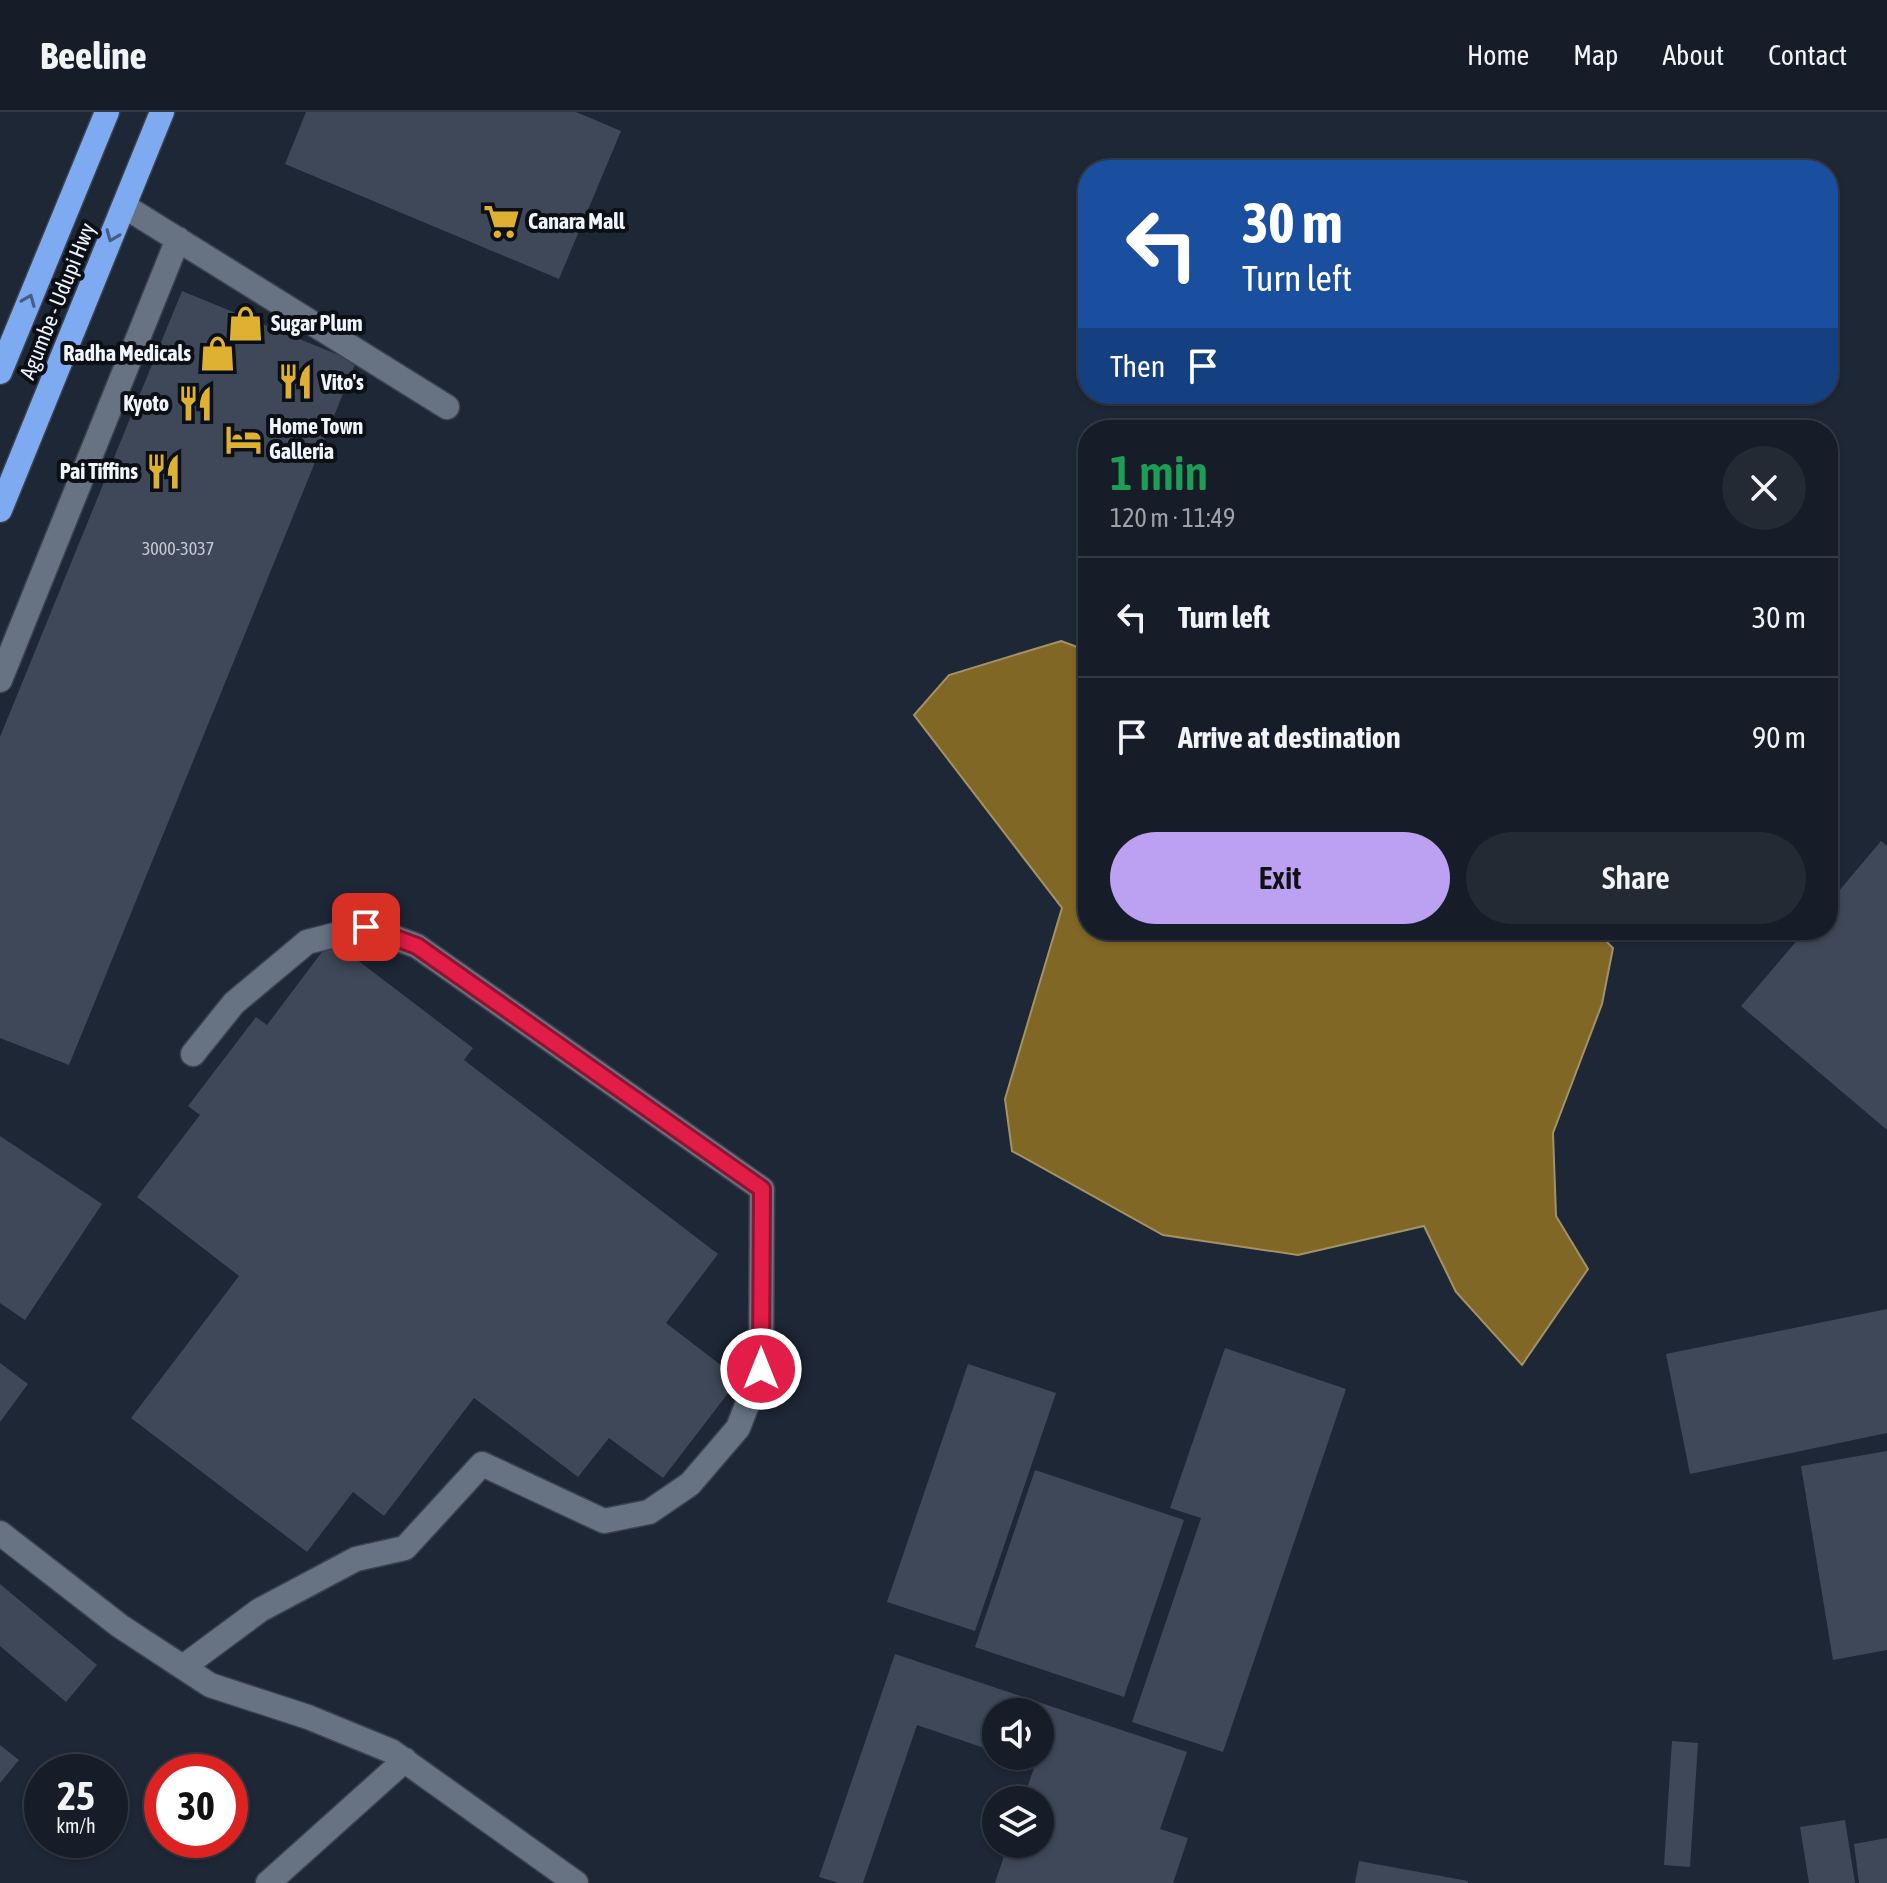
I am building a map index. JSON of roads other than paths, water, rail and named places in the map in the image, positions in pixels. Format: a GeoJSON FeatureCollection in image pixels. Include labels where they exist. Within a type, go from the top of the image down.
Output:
{"type":"FeatureCollection","features":[{"type":"Feature","properties":{"kind":"highway","name":"Agumbe - Udupi Hwy"},"geometry":{"type":"LineString","coordinates":[[0,372],[107,112]]}},
{"type":"Feature","properties":{"kind":"highway","name":"Agumbe - Udupi Hwy"},"geometry":{"type":"LineString","coordinates":[[0,510],[162,112]]}},
{"type":"Feature","properties":{"kind":"street"},"geometry":{"type":"LineString","coordinates":[[124,206],[447,407]]}},
{"type":"Feature","properties":{"kind":"street"},"geometry":{"type":"LineString","coordinates":[[0,680],[178,239]]}},
{"type":"Feature","properties":{"kind":"street"},"geometry":{"type":"LineString","coordinates":[[183,1667],[260,1610],[356,1559],[405,1548],[482,1464],[604,1521],[649,1512],[690,1484],[738,1428],[761,1369],[762,1189],[417,946],[366,927],[307,942],[234,1003],[193,1054]]}},
{"type":"Feature","properties":{"kind":"street"},"geometry":{"type":"LineString","coordinates":[[0,1533],[120,1626],[210,1685],[308,1717],[391,1751],[576,1883]]}},
{"type":"Feature","properties":{"kind":"street"},"geometry":{"type":"LineString","coordinates":[[268,1883],[405,1760]]}},
{"type":"Feature","properties":{"kind":"place","name":"Canara Mall"},"geometry":{"type":"Point","coordinates":[502,221]}},
{"type":"Feature","properties":{"kind":"place","name":"Sugar Plum"},"geometry":{"type":"Point","coordinates":[245,323]}},
{"type":"Feature","properties":{"kind":"place","name":"Radha Medicals"},"geometry":{"type":"Point","coordinates":[217,353]}},
{"type":"Feature","properties":{"kind":"place","name":"Vito's"},"geometry":{"type":"Point","coordinates":[295,382]}},
{"type":"Feature","properties":{"kind":"place","name":"Kyoto"},"geometry":{"type":"Point","coordinates":[195,403]}},
{"type":"Feature","properties":{"kind":"place","name":"Home Town Galleria"},"geometry":{"type":"Point","coordinates":[243,439]}},
{"type":"Feature","properties":{"kind":"place","name":"Pai Tiffins"},"geometry":{"type":"Point","coordinates":[164,471]}}]}
